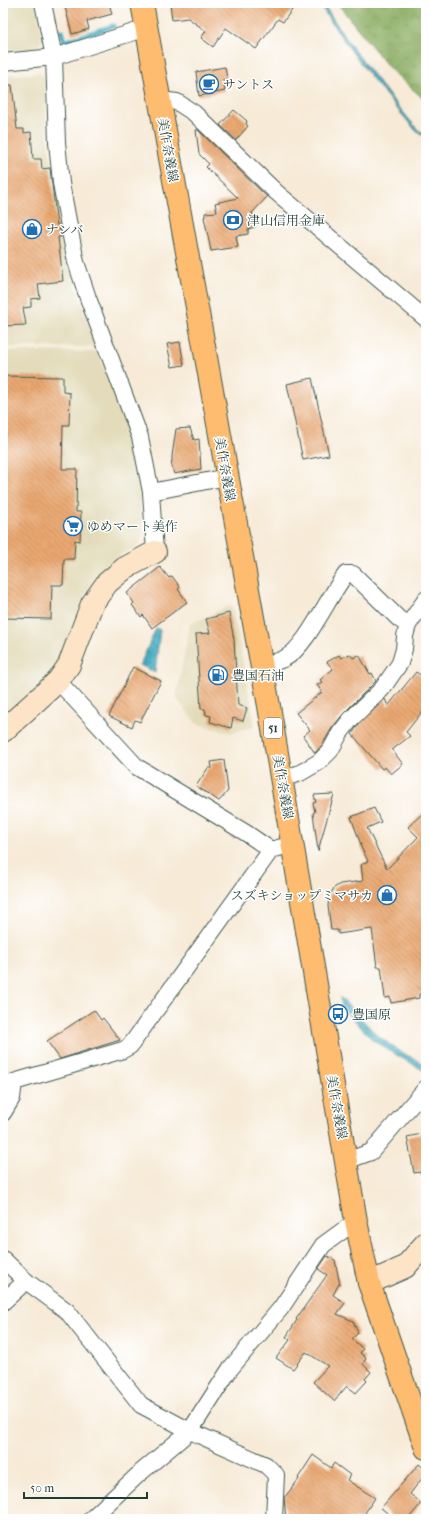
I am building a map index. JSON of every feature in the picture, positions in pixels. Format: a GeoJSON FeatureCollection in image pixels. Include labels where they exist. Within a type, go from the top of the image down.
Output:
{"type":"FeatureCollection","features":[{"type":"Feature","properties":{"kind":"main road","name":"美作奈義線"},"geometry":{"type":"LineString","coordinates":[[142,3],[282,778],[356,1221],[369,1283],[426,1448]]}},
{"type":"Feature","properties":{"kind":"street"},"geometry":{"type":"LineString","coordinates":[[3,731],[58,681],[69,665],[92,604],[107,582],[125,568],[155,552],[151,492],[140,437],[76,262],[61,183],[57,142],[54,57],[43,3]]}},
{"type":"Feature","properties":{"kind":"street"},"geometry":{"type":"LineString","coordinates":[[3,62],[54,57],[147,28]]}},
{"type":"Feature","properties":{"kind":"street"},"geometry":{"type":"LineString","coordinates":[[160,100],[177,102],[194,113],[276,192],[426,319]]}},
{"type":"Feature","properties":{"kind":"street"},"geometry":{"type":"LineString","coordinates":[[151,492],[227,477]]}},
{"type":"Feature","properties":{"kind":"street"},"geometry":{"type":"LineString","coordinates":[[262,666],[286,658],[302,643],[337,585],[346,574],[353,574],[399,619],[408,625]]}},
{"type":"Feature","properties":{"kind":"street"},"geometry":{"type":"LineString","coordinates":[[282,778],[300,773],[319,762],[330,751],[340,733],[351,719],[382,689],[400,663],[408,625],[426,599]]}},
{"type":"Feature","properties":{"kind":"street"},"geometry":{"type":"LineString","coordinates":[[58,681],[137,767],[246,833],[271,850]]}},
{"type":"Feature","properties":{"kind":"street"},"geometry":{"type":"LineString","coordinates":[[3,1113],[12,1098],[14,1082],[124,1050],[130,1046],[271,850],[293,844]]}},
{"type":"Feature","properties":{"kind":"street"},"geometry":{"type":"LineString","coordinates":[[346,1161],[371,1152],[426,1088]]}},
{"type":"Feature","properties":{"kind":"street"},"geometry":{"type":"LineString","coordinates":[[91,1519],[140,1473],[190,1431],[230,1369],[281,1308],[323,1245],[356,1221]]}},
{"type":"Feature","properties":{"kind":"street"},"geometry":{"type":"LineString","coordinates":[[369,1283],[405,1267],[426,1243]]}},
{"type":"Feature","properties":{"kind":"street"},"geometry":{"type":"LineString","coordinates":[[3,1259],[26,1282],[67,1311],[141,1405],[190,1431],[266,1465],[276,1475],[274,1519]]}},
{"type":"Feature","properties":{"kind":"street"},"geometry":{"type":"LineString","coordinates":[[3,1302],[26,1282]]}},
{"type":"Feature","properties":{"kind":"shaded area"},"geometry":{"type":"Polygon","coordinates":[[[3,3],[36,3],[42,41],[36,49],[3,51],[3,3]]]}},
{"type":"Feature","properties":{"kind":"shaded area","name":"ナンバ"},"geometry":{"type":"Polygon","coordinates":[[[39,73],[45,79],[47,130],[56,199],[67,259],[96,347],[3,347],[3,76],[39,73]]]}},
{"type":"Feature","properties":{"kind":"shaded area","name":"ゆめマート美作"},"geometry":{"type":"Polygon","coordinates":[[[3,351],[98,352],[108,379],[111,378],[127,422],[137,462],[143,536],[136,548],[124,553],[111,562],[95,580],[84,597],[53,674],[3,718],[3,351]]]}},
{"type":"Feature","properties":{"kind":"shaded area"},"geometry":{"type":"Polygon","coordinates":[[[232,605],[255,726],[230,733],[197,724],[176,698],[190,624],[232,605]]]}},
{"type":"Feature","properties":{"kind":"green space"},"geometry":{"type":"Polygon","coordinates":[[[337,3],[426,3],[426,101],[390,69],[337,3]]]}},
{"type":"Feature","properties":{"kind":"water"},"geometry":{"type":"Polygon","coordinates":[[[319,3],[323,3],[368,69],[419,131],[426,133],[426,137],[418,133],[379,86],[354,54],[319,3]]]}},
{"type":"Feature","properties":{"kind":"water"},"geometry":{"type":"Polygon","coordinates":[[[156,628],[160,630],[155,673],[140,665],[156,628]]]}},
{"type":"Feature","properties":{"kind":"water"},"geometry":{"type":"Polygon","coordinates":[[[340,997],[378,1036],[399,1051],[426,1065],[426,1072],[372,1039],[341,1006],[340,997]]]}},
{"type":"Feature","properties":{"kind":"building"},"geometry":{"type":"Polygon","coordinates":[[[64,3],[109,3],[112,14],[87,21],[89,29],[72,34],[64,3]]]}},
{"type":"Feature","properties":{"kind":"building"},"geometry":{"type":"Polygon","coordinates":[[[170,3],[297,3],[283,22],[278,19],[256,49],[226,28],[213,47],[201,38],[206,31],[188,18],[172,20],[170,3]]]}},
{"type":"Feature","properties":{"kind":"building"},"geometry":{"type":"Polygon","coordinates":[[[225,67],[227,79],[223,80],[225,91],[199,96],[196,72],[225,67]]]}},
{"type":"Feature","properties":{"kind":"building"},"geometry":{"type":"Polygon","coordinates":[[[3,85],[12,85],[17,129],[24,129],[24,133],[31,132],[33,159],[41,159],[42,169],[50,168],[57,225],[59,225],[61,237],[58,237],[63,281],[38,284],[40,298],[31,299],[31,307],[23,308],[26,325],[3,326],[3,85]]]}},
{"type":"Feature","properties":{"kind":"building"},"geometry":{"type":"Polygon","coordinates":[[[234,110],[247,121],[246,124],[248,126],[236,140],[220,125],[234,110]]]}},
{"type":"Feature","properties":{"kind":"building"},"geometry":{"type":"Polygon","coordinates":[[[196,130],[198,130],[267,197],[252,213],[255,227],[248,229],[248,234],[236,236],[238,247],[211,251],[204,217],[205,213],[217,212],[215,203],[238,198],[206,167],[209,164],[199,154],[196,130]]]}},
{"type":"Feature","properties":{"kind":"building"},"geometry":{"type":"Polygon","coordinates":[[[180,342],[184,365],[172,367],[167,344],[180,342]]]}},
{"type":"Feature","properties":{"kind":"building"},"geometry":{"type":"Polygon","coordinates":[[[3,376],[63,377],[63,392],[70,393],[69,425],[63,425],[62,469],[77,469],[76,512],[81,512],[80,541],[75,540],[74,559],[64,559],[63,585],[52,585],[51,619],[3,618],[3,376]]]}},
{"type":"Feature","properties":{"kind":"building"},"geometry":{"type":"Polygon","coordinates":[[[312,378],[329,455],[303,460],[287,384],[312,378]]]}},
{"type":"Feature","properties":{"kind":"building"},"geometry":{"type":"Polygon","coordinates":[[[190,428],[194,440],[199,439],[201,469],[174,474],[171,462],[176,429],[190,428]]]}},
{"type":"Feature","properties":{"kind":"building"},"geometry":{"type":"Polygon","coordinates":[[[160,567],[169,578],[172,576],[180,587],[178,589],[187,602],[152,628],[143,615],[141,617],[132,605],[134,603],[127,593],[160,567]]]}},
{"type":"Feature","properties":{"kind":"building"},"geometry":{"type":"Polygon","coordinates":[[[229,613],[234,640],[238,705],[247,708],[243,721],[233,718],[231,728],[210,722],[211,716],[206,715],[205,709],[201,709],[196,634],[210,633],[206,619],[229,613]]]}},
{"type":"Feature","properties":{"kind":"building"},"geometry":{"type":"Polygon","coordinates":[[[350,654],[353,658],[359,655],[376,681],[344,713],[315,753],[303,736],[310,730],[296,713],[322,692],[317,685],[322,682],[320,680],[333,669],[327,662],[339,655],[341,658],[350,654]]]}},
{"type":"Feature","properties":{"kind":"building"},"geometry":{"type":"Polygon","coordinates":[[[133,667],[161,681],[140,722],[135,720],[132,727],[109,716],[133,667]]]}},
{"type":"Feature","properties":{"kind":"building"},"geometry":{"type":"Polygon","coordinates":[[[416,672],[426,679],[426,707],[406,732],[410,736],[392,750],[403,764],[391,774],[385,767],[382,769],[352,734],[358,725],[385,699],[388,706],[416,672]]]}},
{"type":"Feature","properties":{"kind":"building"},"geometry":{"type":"Polygon","coordinates":[[[224,760],[228,791],[219,801],[196,786],[208,768],[212,768],[211,762],[224,760]]]}},
{"type":"Feature","properties":{"kind":"building"},"geometry":{"type":"Polygon","coordinates":[[[334,794],[318,851],[313,813],[315,812],[313,803],[316,802],[314,795],[334,794]]]}},
{"type":"Feature","properties":{"kind":"building"},"geometry":{"type":"Polygon","coordinates":[[[374,808],[381,822],[367,828],[387,869],[418,837],[408,827],[426,810],[426,993],[419,994],[419,998],[391,1003],[390,997],[385,998],[381,967],[377,967],[372,929],[338,934],[338,930],[331,930],[328,906],[329,897],[334,888],[340,884],[363,881],[361,865],[368,861],[360,845],[351,817],[374,808]]]}},
{"type":"Feature","properties":{"kind":"building"},"geometry":{"type":"Polygon","coordinates":[[[94,1010],[101,1020],[103,1018],[120,1040],[60,1059],[47,1041],[94,1010]]]}},
{"type":"Feature","properties":{"kind":"building"},"geometry":{"type":"Polygon","coordinates":[[[426,1133],[426,1171],[414,1173],[407,1137],[426,1133]]]}},
{"type":"Feature","properties":{"kind":"building"},"geometry":{"type":"Polygon","coordinates":[[[327,1256],[335,1260],[340,1285],[339,1284],[333,1295],[345,1303],[337,1314],[353,1321],[358,1333],[352,1339],[363,1349],[360,1353],[366,1358],[363,1364],[371,1372],[365,1379],[367,1381],[356,1393],[347,1386],[334,1401],[313,1382],[328,1366],[306,1352],[293,1369],[276,1358],[290,1340],[286,1337],[297,1320],[296,1319],[327,1275],[318,1269],[327,1256]]]}},
{"type":"Feature","properties":{"kind":"building"},"geometry":{"type":"Polygon","coordinates":[[[313,1455],[331,1468],[334,1463],[350,1475],[347,1480],[375,1498],[361,1519],[286,1519],[284,1498],[299,1479],[298,1478],[313,1455]]]}},
{"type":"Feature","properties":{"kind":"building"},"geometry":{"type":"Polygon","coordinates":[[[419,1464],[426,1470],[426,1473],[410,1494],[420,1502],[420,1505],[408,1519],[395,1519],[381,1508],[419,1464]]]}},
{"type":"Feature","properties":{"kind":"waterway"},"geometry":{"type":"LineString","coordinates":[[61,31],[64,42],[113,26]]}},
{"type":"Feature","properties":{"kind":"place","name":"サントス"},"geometry":{"type":"Point","coordinates":[209,84]}},
{"type":"Feature","properties":{"kind":"place","name":"津山信用金庫"},"geometry":{"type":"Point","coordinates":[233,220]}},
{"type":"Feature","properties":{"kind":"place","name":"ナンバ"},"geometry":{"type":"Point","coordinates":[32,229]}},
{"type":"Feature","properties":{"kind":"place","name":"ゆめマート美作"},"geometry":{"type":"Point","coordinates":[73,526]}},
{"type":"Feature","properties":{"kind":"place","name":"豊国石油"},"geometry":{"type":"Point","coordinates":[218,675]}},
{"type":"Feature","properties":{"kind":"place","name":"スズキショップミマサカ"},"geometry":{"type":"Point","coordinates":[387,895]}},
{"type":"Feature","properties":{"kind":"place","name":"豊国原"},"geometry":{"type":"Point","coordinates":[338,1014]}}]}
